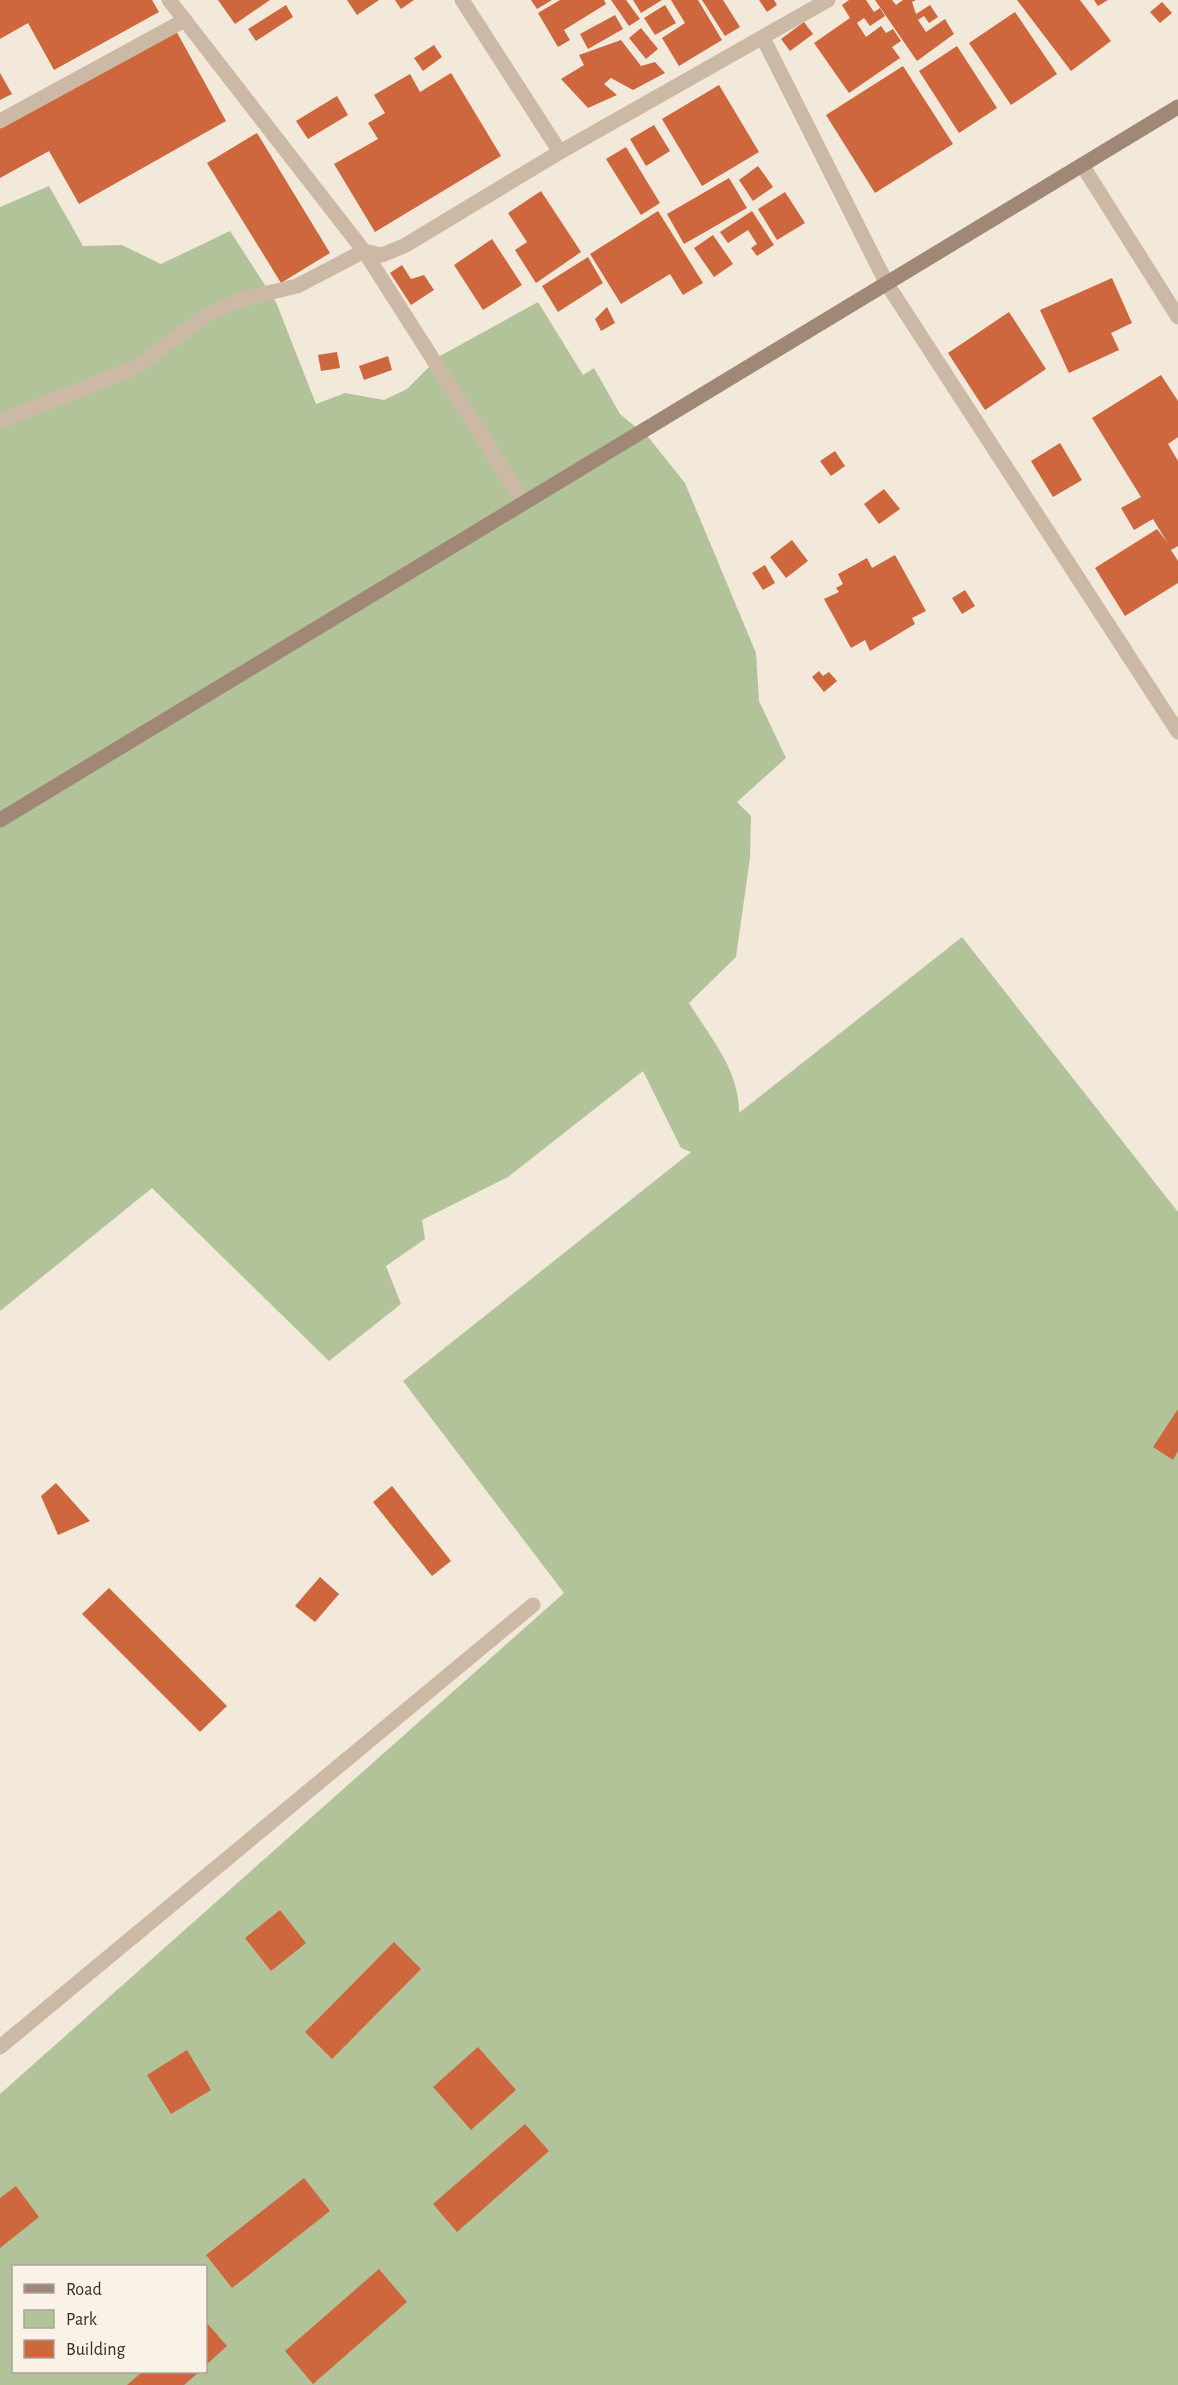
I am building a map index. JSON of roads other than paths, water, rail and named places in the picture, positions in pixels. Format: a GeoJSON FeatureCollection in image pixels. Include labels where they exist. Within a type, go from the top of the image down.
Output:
{"type":"FeatureCollection","features":[{"type":"Feature","properties":{"kind":"street"},"geometry":{"type":"LineString","coordinates":[[170,0],[364,251],[524,502]]}},
{"type":"Feature","properties":{"kind":"street"},"geometry":{"type":"LineString","coordinates":[[462,0],[560,152]]}},
{"type":"Feature","properties":{"kind":"street"},"geometry":{"type":"LineString","coordinates":[[0,421],[135,368],[207,315],[239,300],[297,286],[364,251],[382,255],[404,246],[560,152],[828,0]]}},
{"type":"Feature","properties":{"kind":"street"},"geometry":{"type":"LineString","coordinates":[[0,121],[185,20]]}},
{"type":"Feature","properties":{"kind":"street"},"geometry":{"type":"LineString","coordinates":[[763,38],[887,284],[1178,732]]}},
{"type":"Feature","properties":{"kind":"street"},"geometry":{"type":"LineString","coordinates":[[0,820],[1178,107]]}},
{"type":"Feature","properties":{"kind":"street"},"geometry":{"type":"LineString","coordinates":[[1082,165],[1178,318]]}},
{"type":"Feature","properties":{"kind":"street"},"geometry":{"type":"LineString","coordinates":[[0,2047],[534,1605]]}}]}
